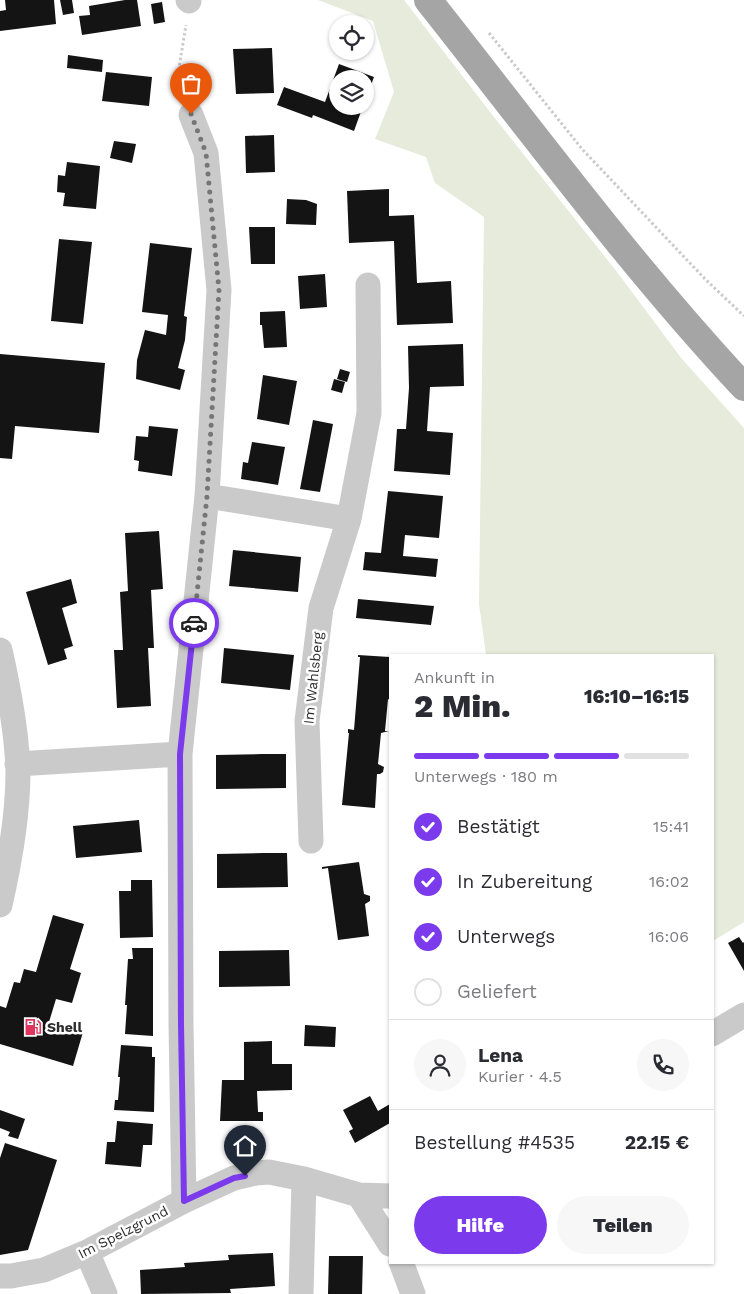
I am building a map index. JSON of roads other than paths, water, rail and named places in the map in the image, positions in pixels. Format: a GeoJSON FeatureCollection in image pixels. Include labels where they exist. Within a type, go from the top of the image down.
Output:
{"type":"FeatureCollection","features":[{"type":"Feature","properties":{"kind":"main road"},"geometry":{"type":"LineString","coordinates":[[428,0],[636,264],[706,347],[744,387]]}},
{"type":"Feature","properties":{"kind":"street"},"geometry":{"type":"LineString","coordinates":[[184,1201],[180,754],[207,496],[219,290],[206,153],[191,114]]}},
{"type":"Feature","properties":{"kind":"street","name":"Im Wahlsberg"},"geometry":{"type":"LineString","coordinates":[[311,841],[307,721],[321,608],[349,518],[369,413],[368,284]]}},
{"type":"Feature","properties":{"kind":"street"},"geometry":{"type":"LineString","coordinates":[[207,496],[349,518]]}},
{"type":"Feature","properties":{"kind":"street"},"geometry":{"type":"LineString","coordinates":[[0,650],[15,729],[17,764],[13,841],[0,905]]}},
{"type":"Feature","properties":{"kind":"street"},"geometry":{"type":"LineString","coordinates":[[17,764],[180,754]]}},
{"type":"Feature","properties":{"kind":"street"},"geometry":{"type":"LineString","coordinates":[[714,1033],[744,1015]]}},
{"type":"Feature","properties":{"kind":"street","name":"Im Spelzgrund"},"geometry":{"type":"LineString","coordinates":[[0,1276],[44,1270],[87,1252],[184,1201],[234,1178],[256,1173],[269,1172],[304,1179],[359,1195],[389,1196]]}},
{"type":"Feature","properties":{"kind":"street"},"geometry":{"type":"LineString","coordinates":[[302,1294],[304,1179]]}},
{"type":"Feature","properties":{"kind":"street"},"geometry":{"type":"LineString","coordinates":[[359,1195],[389,1242]]}},
{"type":"Feature","properties":{"kind":"street"},"geometry":{"type":"LineString","coordinates":[[87,1252],[105,1294]]}},
{"type":"Feature","properties":{"kind":"street"},"geometry":{"type":"LineString","coordinates":[[402,1264],[413,1294]]}},
{"type":"Feature","properties":{"kind":"place","name":"Shell"},"geometry":{"type":"Point","coordinates":[33,1027]}}]}
